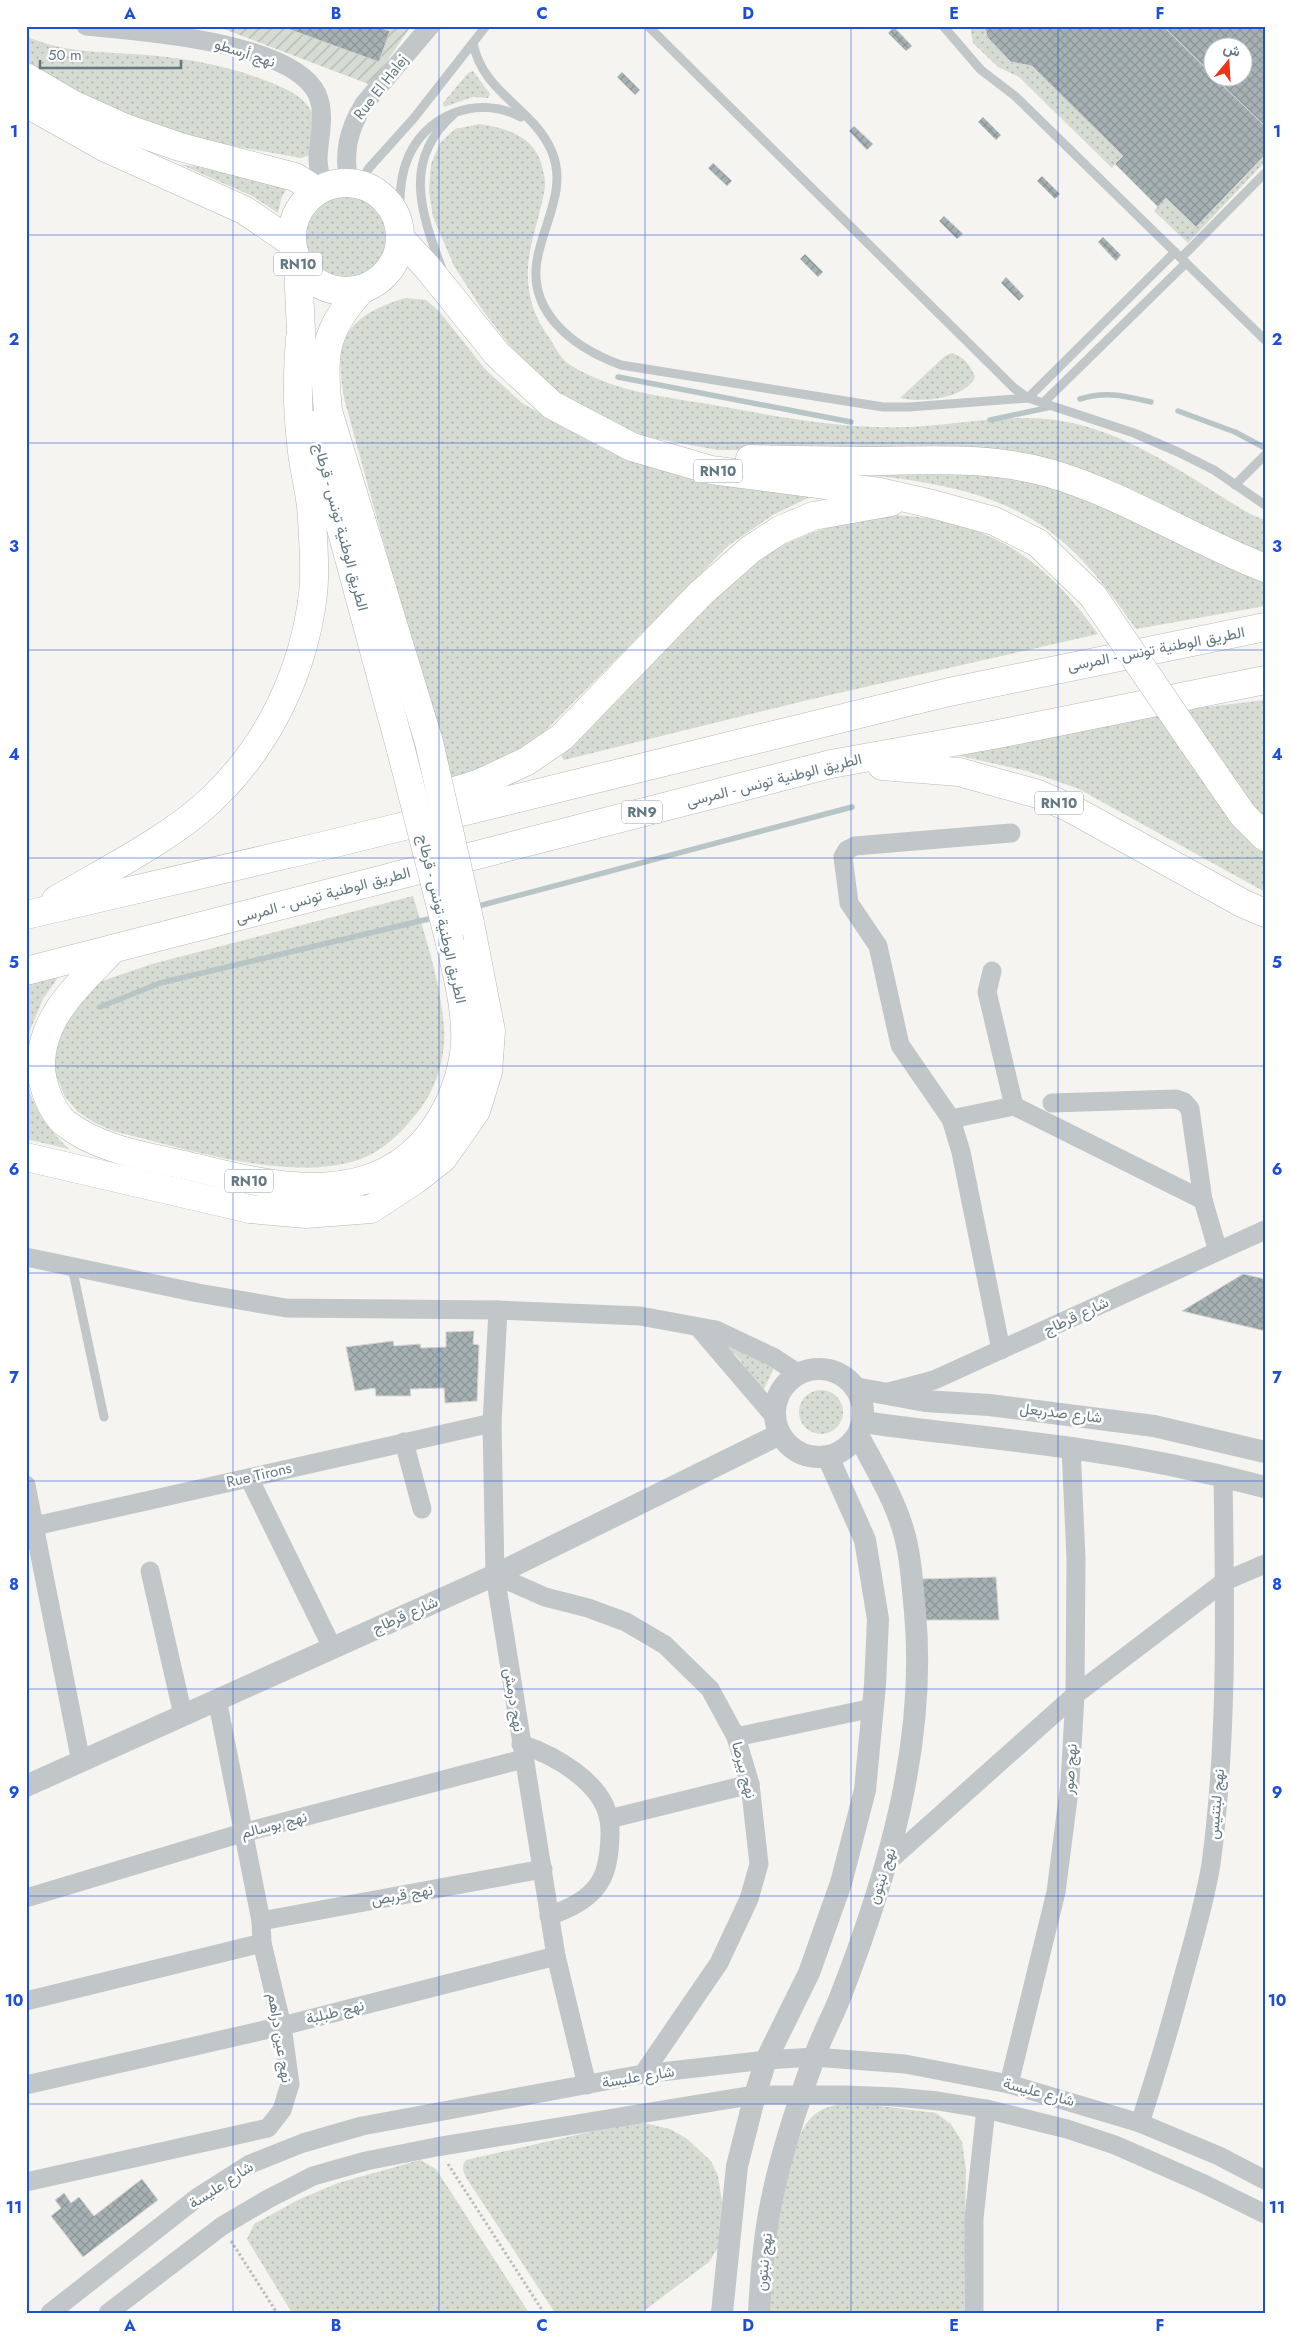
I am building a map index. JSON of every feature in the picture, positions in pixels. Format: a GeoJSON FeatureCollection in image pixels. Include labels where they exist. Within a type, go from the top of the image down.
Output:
{"type":"FeatureCollection","features":[{"type":"Feature","properties":{"kind":"highway"},"geometry":{"type":"LineString","coordinates":[[26,77],[72,104],[125,128],[180,147],[295,177],[319,190],[353,184]]}},
{"type":"Feature","properties":{"kind":"highway","name":"RN10"},"geometry":{"type":"LineString","coordinates":[[26,103],[106,148],[244,210],[295,253],[310,278],[325,288],[343,292],[361,290],[377,282],[390,270],[397,255],[399,231]]}},
{"type":"Feature","properties":{"kind":"highway","name":"RN10"},"geometry":{"type":"LineString","coordinates":[[353,184],[372,190],[384,199],[393,211],[399,231],[456,305],[497,354],[552,405],[632,447],[711,470],[879,492],[932,504],[994,522],[1038,543],[1093,596],[1243,815],[1265,836]]}},
{"type":"Feature","properties":{"kind":"highway","name":"الطريق الوطنية تونس - قرطاج"},"geometry":{"type":"LineString","coordinates":[[113,949],[64,1000],[46,1034],[40,1066],[48,1098],[64,1122],[106,1146],[254,1182],[314,1188],[353,1183],[373,1178],[392,1169],[424,1143],[447,1111],[459,1078],[465,1044],[461,996],[450,942],[401,750],[311,416],[300,338],[294,218],[304,203],[319,190]]}},
{"type":"Feature","properties":{"kind":"highway"},"geometry":{"type":"LineString","coordinates":[[26,1157],[250,1209],[306,1214],[371,1209],[416,1180],[443,1158],[476,1111],[488,1072],[491,1031],[470,923],[429,742],[328,411],[324,365],[332,331],[344,309],[361,290]]}},
{"type":"Feature","properties":{"kind":"highway"},"geometry":{"type":"LineString","coordinates":[[30,914],[172,830],[214,798],[254,750],[278,714],[307,630],[313,592],[312,517],[301,444],[296,380],[300,338]]}},
{"type":"Feature","properties":{"kind":"highway"},"geometry":{"type":"LineString","coordinates":[[632,447],[713,458],[819,461],[950,460],[1001,463],[1049,473],[1091,488],[1265,568]]}},
{"type":"Feature","properties":{"kind":"highway"},"geometry":{"type":"LineString","coordinates":[[327,845],[391,810],[480,784],[527,762],[562,737],[701,593],[751,549],[780,530],[813,516],[886,502],[932,504]]}},
{"type":"Feature","properties":{"kind":"highway","name":"الطريق الوطنية تونس - المرسى"},"geometry":{"type":"LineString","coordinates":[[30,914],[327,845],[949,692],[1265,627]]}},
{"type":"Feature","properties":{"kind":"highway","name":"الطريق الوطنية تونس - المرسى"},"geometry":{"type":"LineString","coordinates":[[26,971],[831,764],[998,734],[1265,680]]}},
{"type":"Feature","properties":{"kind":"highway"},"geometry":{"type":"LineString","coordinates":[[1218,689],[1265,686]]}},
{"type":"Feature","properties":{"kind":"highway","name":"RN10"},"geometry":{"type":"LineString","coordinates":[[831,764],[911,767],[959,772],[1038,794],[1070,808],[1244,904],[1265,913]]}},
{"type":"Feature","properties":{"kind":"street","name":"نهج أرسطو"},"geometry":{"type":"LineString","coordinates":[[86,26],[126,28],[185,36],[229,46],[269,59],[289,68],[306,81],[316,93],[322,113],[318,160],[319,190]]}},
{"type":"Feature","properties":{"kind":"street","name":"Rue El Halej"},"geometry":{"type":"LineString","coordinates":[[353,184],[346,149],[355,118],[364,104],[430,26]]}},
{"type":"Feature","properties":{"kind":"street"},"geometry":{"type":"LineString","coordinates":[[1001,1350],[960,1152],[950,1120],[900,1045],[878,946],[849,903],[843,857],[847,850],[855,846],[1011,833]]}},
{"type":"Feature","properties":{"kind":"street"},"geometry":{"type":"LineString","coordinates":[[992,971],[987,992],[1014,1106]]}},
{"type":"Feature","properties":{"kind":"street"},"geometry":{"type":"LineString","coordinates":[[1052,1104],[1176,1099],[1184,1102],[1190,1109],[1203,1200],[1218,1251]]}},
{"type":"Feature","properties":{"kind":"street"},"geometry":{"type":"LineString","coordinates":[[950,1120],[1014,1106],[1203,1200]]}},
{"type":"Feature","properties":{"kind":"street","name":"شارع قرطاج"},"geometry":{"type":"LineString","coordinates":[[884,1394],[934,1380],[1265,1230]]}},
{"type":"Feature","properties":{"kind":"street"},"geometry":{"type":"LineString","coordinates":[[26,1257],[286,1308],[498,1310],[640,1316],[716,1330],[773,1357],[799,1374]]}},
{"type":"Feature","properties":{"kind":"street","name":"نهج درمش"},"geometry":{"type":"LineString","coordinates":[[498,1310],[492,1423],[495,1575],[556,1956],[588,2085]]}},
{"type":"Feature","properties":{"kind":"street"},"geometry":{"type":"LineString","coordinates":[[699,1328],[778,1425],[789,1445],[800,1454],[828,1457],[846,1449],[860,1428],[863,1404],[855,1388],[844,1377],[830,1370],[814,1369],[799,1374],[786,1384],[777,1400],[778,1425]]}},
{"type":"Feature","properties":{"kind":"street","name":"شارع صدربعل"},"geometry":{"type":"LineString","coordinates":[[855,1388],[925,1401],[989,1404],[1154,1426],[1265,1452]]}},
{"type":"Feature","properties":{"kind":"street","name":"Rue Tirons"},"geometry":{"type":"LineString","coordinates":[[30,1527],[492,1423]]}},
{"type":"Feature","properties":{"kind":"street","name":"شارع قرطاج"},"geometry":{"type":"LineString","coordinates":[[26,1786],[495,1575],[778,1425]]}},
{"type":"Feature","properties":{"kind":"street"},"geometry":{"type":"LineString","coordinates":[[860,1428],[928,1432],[1071,1448],[1150,1460],[1265,1487]]}},
{"type":"Feature","properties":{"kind":"street","name":"نهج نبتون"},"geometry":{"type":"LineString","coordinates":[[759,2313],[761,2267],[773,2194],[814,2057],[841,1995],[888,1861],[902,1804],[918,1684],[917,1634],[909,1552],[902,1524],[860,1428]]}},
{"type":"Feature","properties":{"kind":"street"},"geometry":{"type":"LineString","coordinates":[[404,1442],[422,1509]]}},
{"type":"Feature","properties":{"kind":"street","name":"نهج صور"},"geometry":{"type":"LineString","coordinates":[[1009,2084],[1056,1892],[1070,1783],[1075,1695],[1076,1558],[1071,1448]]}},
{"type":"Feature","properties":{"kind":"street"},"geometry":{"type":"LineString","coordinates":[[722,2313],[737,2166],[755,2095],[766,2060],[810,1973],[841,1883],[865,1790],[873,1708],[878,1619],[865,1540],[828,1457]]}},
{"type":"Feature","properties":{"kind":"street","name":"نهج لبتنيس"},"geometry":{"type":"LineString","coordinates":[[1140,2123],[1159,2066],[1197,1928],[1210,1866],[1219,1774],[1224,1677],[1223,1476]]}},
{"type":"Feature","properties":{"kind":"street"},"geometry":{"type":"LineString","coordinates":[[248,1478],[332,1647]]}},
{"type":"Feature","properties":{"kind":"street"},"geometry":{"type":"LineString","coordinates":[[26,1485],[30,1527],[81,1762]]}},
{"type":"Feature","properties":{"kind":"street"},"geometry":{"type":"LineString","coordinates":[[888,1861],[1075,1695],[1225,1581],[1265,1564]]}},
{"type":"Feature","properties":{"kind":"street"},"geometry":{"type":"LineString","coordinates":[[150,1571],[183,1715]]}},
{"type":"Feature","properties":{"kind":"street","name":"نهج بيرصا"},"geometry":{"type":"LineString","coordinates":[[495,1575],[545,1597],[588,1608],[626,1622],[665,1645],[710,1689],[736,1737],[750,1784],[759,1864],[749,1899],[719,1963],[643,2074]]}},
{"type":"Feature","properties":{"kind":"street","name":"نهج عين دراهم"},"geometry":{"type":"LineString","coordinates":[[26,2182],[268,2128],[282,2110],[290,2084],[282,2026],[262,1943],[261,1920],[242,1833],[217,1699]]}},
{"type":"Feature","properties":{"kind":"street"},"geometry":{"type":"LineString","coordinates":[[736,1737],[873,1708]]}},
{"type":"Feature","properties":{"kind":"street"},"geometry":{"type":"LineString","coordinates":[[522,1752],[540,1750],[573,1769],[597,1793],[609,1819],[609,1851],[603,1879],[592,1892],[575,1905],[550,1916]]}},
{"type":"Feature","properties":{"kind":"street","name":"نهج بوسالم"},"geometry":{"type":"LineString","coordinates":[[26,1898],[522,1752]]}},
{"type":"Feature","properties":{"kind":"street"},"geometry":{"type":"LineString","coordinates":[[609,1819],[750,1784]]}},
{"type":"Feature","properties":{"kind":"street","name":"نهج قربص"},"geometry":{"type":"LineString","coordinates":[[261,1920],[543,1869]]}},
{"type":"Feature","properties":{"kind":"street"},"geometry":{"type":"LineString","coordinates":[[26,2001],[262,1943]]}},
{"type":"Feature","properties":{"kind":"street","name":"نهج طبلبة"},"geometry":{"type":"LineString","coordinates":[[26,2085],[282,2026],[556,1956]]}},
{"type":"Feature","properties":{"kind":"street","name":"شارع عليسة"},"geometry":{"type":"LineString","coordinates":[[50,2313],[198,2197],[250,2164],[303,2144],[362,2126],[643,2074],[766,2060],[814,2057],[905,2064],[1009,2084],[1140,2123],[1219,2156],[1265,2180]]}},
{"type":"Feature","properties":{"kind":"street","name":"شارع عليسة"},"geometry":{"type":"LineString","coordinates":[[108,2313],[222,2226],[268,2198],[313,2176],[436,2147],[755,2095],[895,2097],[938,2101],[986,2109],[1067,2129],[1115,2145],[1204,2184],[1265,2214]]}},
{"type":"Feature","properties":{"kind":"street"},"geometry":{"type":"LineString","coordinates":[[974,2313],[974,2218],[986,2109]]}},
{"type":"Feature","properties":{"kind":"lane"},"geometry":{"type":"LineString","coordinates":[[353,184],[414,118],[486,26]]}},
{"type":"Feature","properties":{"kind":"lane"},"geometry":{"type":"LineString","coordinates":[[648,26],[1001,377],[1028,398],[1160,444],[1202,463],[1265,505]]}},
{"type":"Feature","properties":{"kind":"lane"},"geometry":{"type":"LineString","coordinates":[[943,26],[981,70],[1016,96],[1265,340]]}},
{"type":"Feature","properties":{"kind":"lane"},"geometry":{"type":"LineString","coordinates":[[473,43],[476,59],[488,79],[546,140],[552,152],[558,180],[556,194],[538,253],[536,271],[544,307],[566,336],[582,348],[601,358],[627,367],[870,405],[909,407],[1028,398],[1181,258]]}},
{"type":"Feature","properties":{"kind":"lane"},"geometry":{"type":"LineString","coordinates":[[399,231],[401,181],[411,150],[431,125],[459,110],[477,107],[495,107],[513,112],[529,121]]}},
{"type":"Feature","properties":{"kind":"lane"},"geometry":{"type":"LineString","coordinates":[[456,305],[424,220],[420,185],[422,168],[435,135],[446,121],[459,110]]}},
{"type":"Feature","properties":{"kind":"lane"},"geometry":{"type":"LineString","coordinates":[[1043,403],[1265,173]]}},
{"type":"Feature","properties":{"kind":"lane"},"geometry":{"type":"LineString","coordinates":[[1235,485],[1265,455]]}},
{"type":"Feature","properties":{"kind":"lane"},"geometry":{"type":"LineString","coordinates":[[72,1266],[104,1417]]}},
{"type":"Feature","properties":{"kind":"path"},"geometry":{"type":"LineString","coordinates":[[436,2147],[544,2313]]}},
{"type":"Feature","properties":{"kind":"path"},"geometry":{"type":"LineString","coordinates":[[222,2226],[276,2313]]}},
{"type":"Feature","properties":{"kind":"shaded area"},"geometry":{"type":"Polygon","coordinates":[[[216,26],[411,26],[371,85],[216,26]]]}},
{"type":"Feature","properties":{"kind":"shaded area"},"geometry":{"type":"Polygon","coordinates":[[[970,26],[985,26],[987,37],[1011,62],[1032,66],[1123,156],[1112,168],[1019,77],[998,67],[973,43],[970,26]]]}},
{"type":"Feature","properties":{"kind":"shaded area"},"geometry":{"type":"Polygon","coordinates":[[[26,36],[66,48],[93,52],[152,55],[204,63],[238,71],[272,83],[299,97],[311,111],[315,128],[310,155],[301,158],[189,138],[112,116],[26,63],[26,36]]]}},
{"type":"Feature","properties":{"kind":"shaded area"},"geometry":{"type":"Polygon","coordinates":[[[473,71],[490,94],[488,98],[473,97],[444,107],[443,103],[468,73],[473,71]]]}},
{"type":"Feature","properties":{"kind":"shaded area"},"geometry":{"type":"Polygon","coordinates":[[[480,124],[510,131],[526,141],[538,156],[545,184],[529,256],[528,280],[530,296],[540,322],[560,355],[566,362],[586,374],[623,388],[661,396],[788,418],[835,424],[905,427],[1022,418],[1061,421],[1087,427],[1112,435],[1160,458],[1250,514],[1265,520],[1265,559],[1054,468],[798,450],[717,450],[642,436],[565,400],[513,350],[481,308],[454,266],[433,217],[429,191],[431,164],[440,143],[455,129],[480,124]]]}},
{"type":"Feature","properties":{"kind":"shaded area"},"geometry":{"type":"Polygon","coordinates":[[[1265,155],[1265,162],[1188,243],[1154,211],[1166,198],[1196,227],[1265,155]]]}},
{"type":"Feature","properties":{"kind":"shaded area"},"geometry":{"type":"Polygon","coordinates":[[[180,164],[290,182],[281,199],[278,213],[252,196],[180,164]]]}},
{"type":"Feature","properties":{"kind":"shaded area"},"geometry":{"type":"Polygon","coordinates":[[[347,195],[363,198],[377,207],[386,221],[389,237],[386,253],[377,267],[363,276],[347,279],[331,276],[317,267],[308,253],[305,237],[308,221],[317,207],[331,198],[347,195]]]}},
{"type":"Feature","properties":{"kind":"shaded area"},"geometry":{"type":"Polygon","coordinates":[[[405,298],[426,300],[439,311],[485,369],[522,403],[589,441],[624,455],[818,493],[773,515],[729,545],[545,731],[498,763],[449,781],[345,402],[342,381],[342,348],[347,335],[356,323],[384,305],[405,298]]]}},
{"type":"Feature","properties":{"kind":"shaded area"},"geometry":{"type":"Polygon","coordinates":[[[952,353],[963,359],[971,369],[975,377],[970,384],[953,395],[942,398],[919,400],[900,398],[945,356],[952,353]]]}},
{"type":"Feature","properties":{"kind":"shaded area"},"geometry":{"type":"Polygon","coordinates":[[[998,469],[1099,499],[1265,578],[1265,606],[1136,629],[1102,583],[1074,552],[1037,522],[1009,507],[948,487],[917,481],[820,470],[998,469]]]}},
{"type":"Feature","properties":{"kind":"shaded area"},"geometry":{"type":"Polygon","coordinates":[[[885,515],[920,517],[952,523],[981,533],[1008,546],[1032,562],[1055,583],[1098,634],[808,700],[564,760],[561,756],[711,604],[752,567],[774,551],[800,537],[828,528],[885,515]]]}},
{"type":"Feature","properties":{"kind":"shaded area"},"geometry":{"type":"Polygon","coordinates":[[[1265,700],[1265,892],[1077,788],[1027,771],[956,755],[1189,709],[1265,700]]]}},
{"type":"Feature","properties":{"kind":"shaded area"},"geometry":{"type":"Polygon","coordinates":[[[413,896],[440,995],[444,1029],[443,1053],[437,1077],[420,1110],[394,1138],[374,1153],[358,1160],[330,1166],[300,1168],[236,1160],[203,1154],[113,1131],[95,1123],[78,1112],[65,1097],[54,1070],[53,1052],[65,1019],[99,982],[152,964],[413,896]]]}},
{"type":"Feature","properties":{"kind":"shaded area"},"geometry":{"type":"Polygon","coordinates":[[[56,974],[57,979],[43,999],[26,1040],[26,982],[56,974]]]}},
{"type":"Feature","properties":{"kind":"shaded area"},"geometry":{"type":"Polygon","coordinates":[[[26,1078],[32,1099],[42,1117],[54,1134],[69,1149],[26,1139],[26,1078]]]}},
{"type":"Feature","properties":{"kind":"shaded area"},"geometry":{"type":"Polygon","coordinates":[[[721,1343],[733,1345],[774,1368],[762,1393],[738,1357],[721,1343]]]}},
{"type":"Feature","properties":{"kind":"shaded area"},"geometry":{"type":"Polygon","coordinates":[[[825,1390],[837,1396],[842,1403],[842,1421],[837,1428],[830,1433],[817,1434],[809,1431],[802,1424],[799,1408],[802,1400],[809,1393],[825,1390]]]}},
{"type":"Feature","properties":{"kind":"shaded area"},"geometry":{"type":"Polygon","coordinates":[[[848,2102],[936,2113],[951,2124],[962,2142],[966,2169],[964,2313],[769,2313],[775,2241],[785,2183],[800,2135],[810,2119],[818,2112],[837,2104],[848,2102]]]}},
{"type":"Feature","properties":{"kind":"shaded area"},"geometry":{"type":"Polygon","coordinates":[[[629,2123],[644,2123],[670,2129],[686,2138],[711,2161],[718,2176],[722,2202],[719,2246],[709,2262],[641,2313],[555,2313],[466,2178],[463,2171],[464,2163],[466,2160],[629,2123]]]}},
{"type":"Feature","properties":{"kind":"shaded area"},"geometry":{"type":"Polygon","coordinates":[[[420,2160],[436,2169],[529,2313],[292,2313],[247,2239],[254,2224],[300,2199],[338,2183],[420,2160]]]}},
{"type":"Feature","properties":{"kind":"building"},"geometry":{"type":"Polygon","coordinates":[[[280,26],[376,26],[390,31],[379,62],[280,26]]]}},
{"type":"Feature","properties":{"kind":"building"},"geometry":{"type":"Polygon","coordinates":[[[985,26],[1163,26],[1204,66],[1204,88],[1226,88],[1265,126],[1265,155],[1196,227],[1166,198],[1158,207],[1115,164],[1123,156],[1032,66],[1011,62],[987,37],[985,26]]]}},
{"type":"Feature","properties":{"kind":"building"},"geometry":{"type":"Polygon","coordinates":[[[1163,26],[1265,26],[1265,126],[1225,88],[1254,88],[1254,38],[1204,38],[1204,66],[1163,26]]]}},
{"type":"Feature","properties":{"kind":"building"},"geometry":{"type":"Polygon","coordinates":[[[894,27],[912,46],[906,51],[888,33],[894,27]]]}},
{"type":"Feature","properties":{"kind":"building"},"geometry":{"type":"Polygon","coordinates":[[[622,72],[640,90],[635,95],[617,77],[622,72]]]}},
{"type":"Feature","properties":{"kind":"building"},"geometry":{"type":"Polygon","coordinates":[[[983,117],[1001,135],[996,140],[978,122],[983,117]]]}},
{"type":"Feature","properties":{"kind":"building"},"geometry":{"type":"Polygon","coordinates":[[[854,126],[873,144],[867,150],[849,131],[854,126]]]}},
{"type":"Feature","properties":{"kind":"building"},"geometry":{"type":"Polygon","coordinates":[[[713,163],[732,181],[727,186],[708,168],[713,163]]]}},
{"type":"Feature","properties":{"kind":"building"},"geometry":{"type":"Polygon","coordinates":[[[1042,176],[1060,194],[1055,199],[1037,181],[1042,176]]]}},
{"type":"Feature","properties":{"kind":"building"},"geometry":{"type":"Polygon","coordinates":[[[944,216],[963,234],[957,239],[939,221],[944,216]]]}},
{"type":"Feature","properties":{"kind":"building"},"geometry":{"type":"Polygon","coordinates":[[[1103,237],[1121,255],[1116,261],[1098,242],[1103,237]]]}},
{"type":"Feature","properties":{"kind":"building"},"geometry":{"type":"Polygon","coordinates":[[[805,254],[823,272],[818,277],[800,259],[805,254]]]}},
{"type":"Feature","properties":{"kind":"building"},"geometry":{"type":"Polygon","coordinates":[[[1006,277],[1024,296],[1019,301],[1001,283],[1006,277]]]}},
{"type":"Feature","properties":{"kind":"building"},"geometry":{"type":"Polygon","coordinates":[[[1243,1274],[1265,1279],[1265,1331],[1182,1311],[1243,1274]]]}},
{"type":"Feature","properties":{"kind":"building"},"geometry":{"type":"Polygon","coordinates":[[[474,1331],[473,1344],[479,1345],[477,1401],[445,1403],[444,1388],[410,1389],[411,1396],[376,1396],[375,1388],[355,1391],[346,1347],[393,1341],[394,1346],[420,1344],[421,1348],[446,1347],[446,1332],[474,1331]]]}},
{"type":"Feature","properties":{"kind":"building"},"geometry":{"type":"Polygon","coordinates":[[[996,1577],[999,1620],[926,1620],[921,1579],[996,1577]]]}},
{"type":"Feature","properties":{"kind":"building"},"geometry":{"type":"Polygon","coordinates":[[[142,2179],[158,2200],[83,2257],[51,2216],[61,2208],[55,2200],[64,2193],[71,2203],[79,2197],[94,2216],[142,2179]]]}},
{"type":"Feature","properties":{"kind":"waterway"},"geometry":{"type":"LineString","coordinates":[[618,377],[851,422]]}},
{"type":"Feature","properties":{"kind":"waterway"},"geometry":{"type":"LineString","coordinates":[[1080,399],[1107,395],[1124,396],[1151,402]]}},
{"type":"Feature","properties":{"kind":"waterway"},"geometry":{"type":"LineString","coordinates":[[990,420],[1051,407]]}},
{"type":"Feature","properties":{"kind":"waterway"},"geometry":{"type":"LineString","coordinates":[[1178,411],[1235,432],[1265,448]]}},
{"type":"Feature","properties":{"kind":"waterway"},"geometry":{"type":"LineString","coordinates":[[475,907],[852,807]]}},
{"type":"Feature","properties":{"kind":"waterway"},"geometry":{"type":"LineString","coordinates":[[100,1007],[160,983],[437,917]]}}]}
